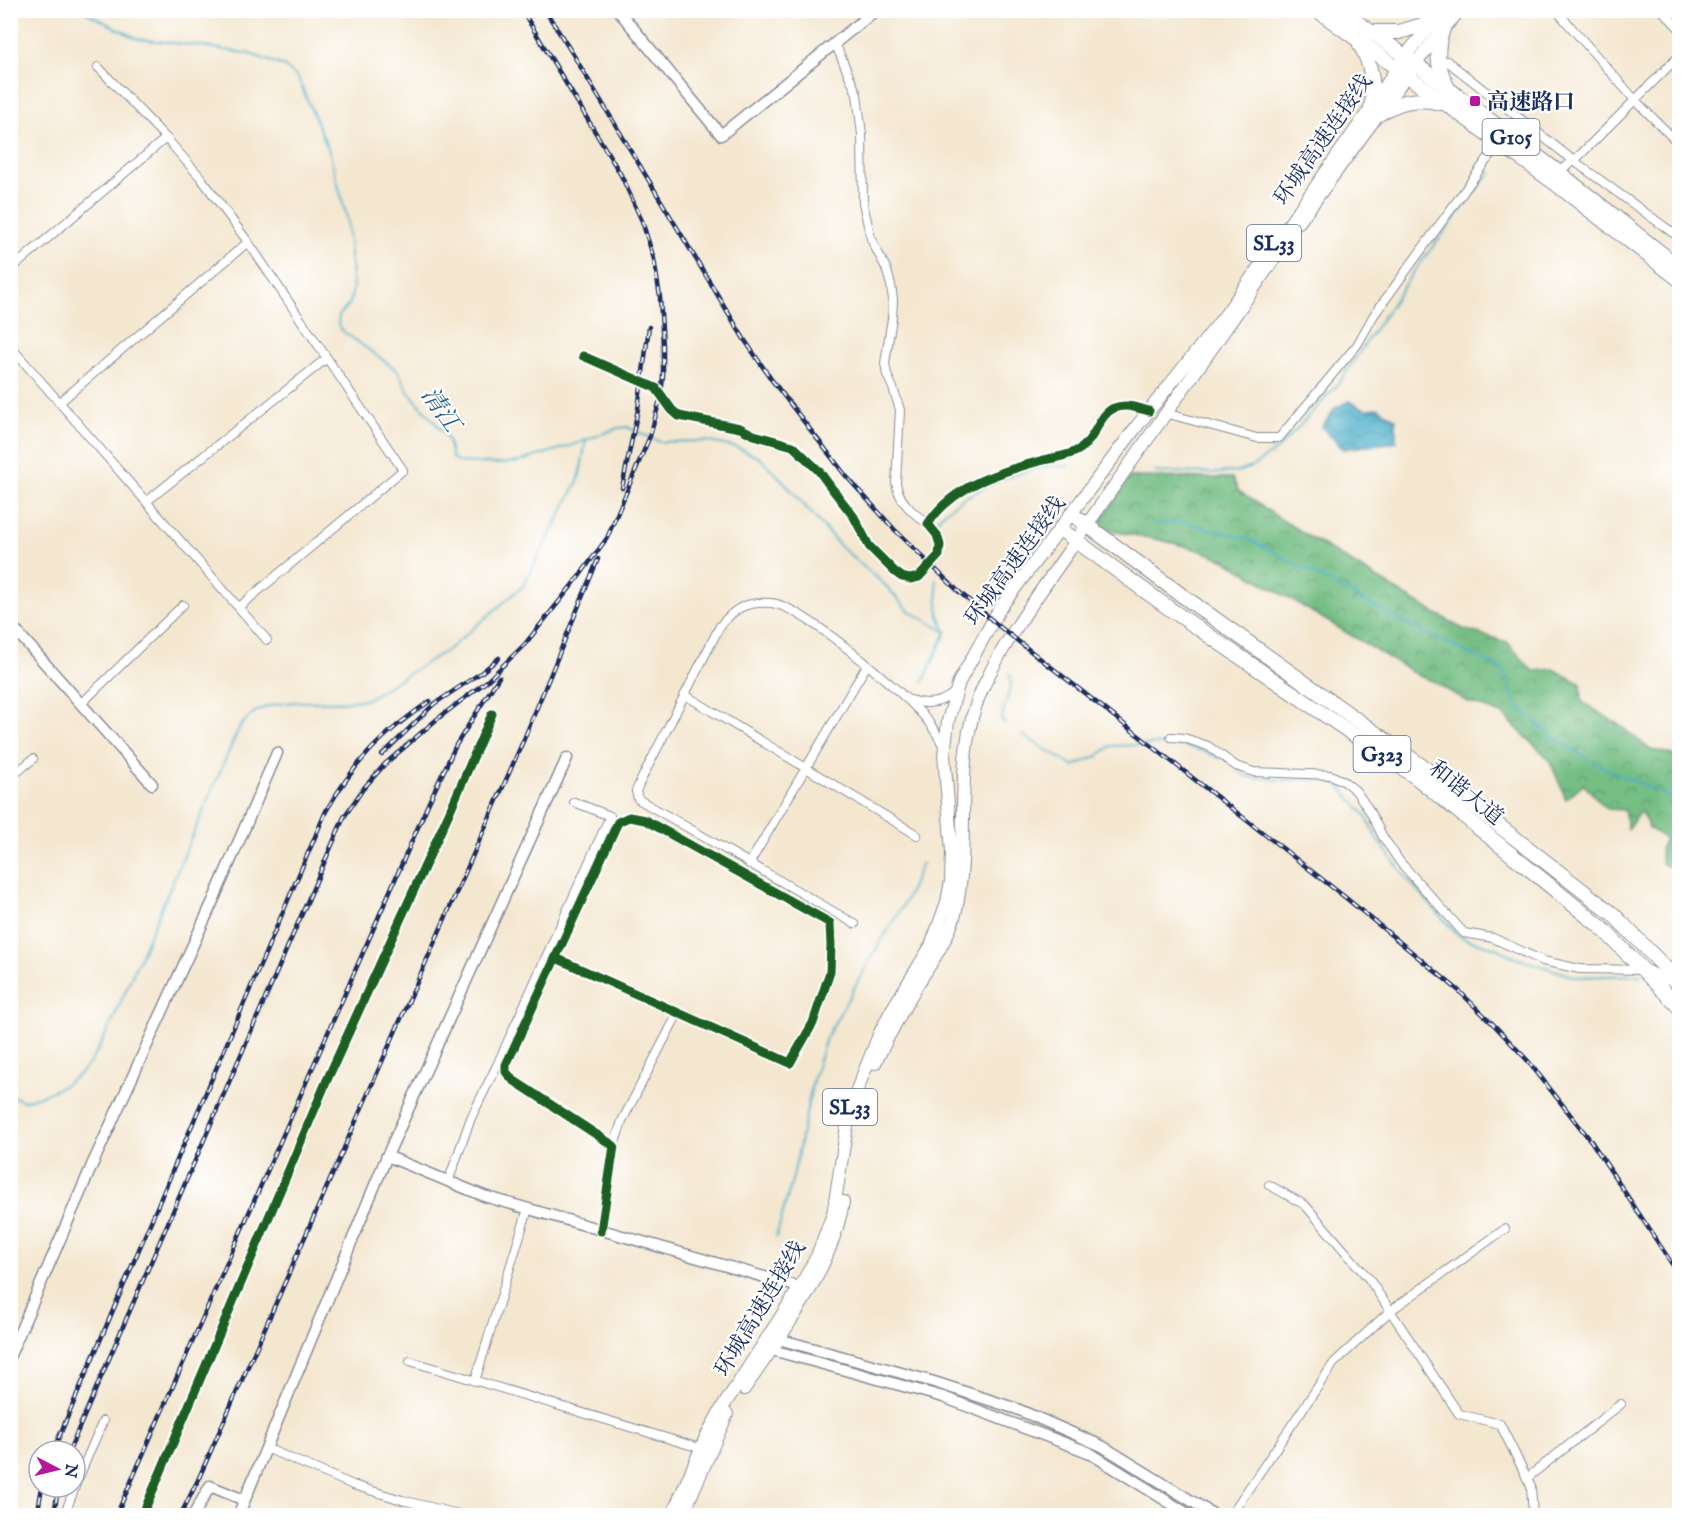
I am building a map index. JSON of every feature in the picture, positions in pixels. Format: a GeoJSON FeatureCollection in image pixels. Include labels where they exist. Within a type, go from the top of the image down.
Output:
{"type":"FeatureCollection","features":[{"type":"Feature","properties":{"kind":"highway","name":"G105"},"geometry":{"type":"LineString","coordinates":[[1317,10],[1499,143],[1555,176],[1680,268]]}},
{"type":"Feature","properties":{"kind":"highway","name":"G105"},"geometry":{"type":"LineString","coordinates":[[1340,10],[1450,90],[1680,280]]}},
{"type":"Feature","properties":{"kind":"highway"},"geometry":{"type":"LineString","coordinates":[[1368,32],[1399,32],[1438,25],[1440,72],[1450,90]]}},
{"type":"Feature","properties":{"kind":"highway"},"geometry":{"type":"LineString","coordinates":[[1357,41],[1366,56],[1371,72],[1375,111],[1411,100],[1432,100],[1445,104]]}},
{"type":"Feature","properties":{"kind":"highway","name":"和谐大道"},"geometry":{"type":"LineString","coordinates":[[1072,514],[1426,769],[1614,915],[1680,985]]}},
{"type":"Feature","properties":{"kind":"highway","name":"和谐大道"},"geometry":{"type":"LineString","coordinates":[[1060,529],[1170,609],[1417,778],[1602,928],[1680,1008]]}},
{"type":"Feature","properties":{"kind":"main road"},"geometry":{"type":"LineString","coordinates":[[1438,25],[1444,10]]}},
{"type":"Feature","properties":{"kind":"main road"},"geometry":{"type":"LineString","coordinates":[[1438,25],[1460,10]]}},
{"type":"Feature","properties":{"kind":"main road","name":"环城高速连接线"},"geometry":{"type":"LineString","coordinates":[[672,1515],[706,1449],[770,1343],[826,1259],[840,1218],[858,1110],[872,1070],[897,1018],[938,951],[955,914],[964,854],[963,799],[969,723],[983,686],[1018,622],[1232,321],[1401,72],[1438,25]]}},
{"type":"Feature","properties":{"kind":"main road","name":"环城高速连接线"},"geometry":{"type":"LineString","coordinates":[[805,1289],[832,1214],[850,1107],[865,1067],[890,1013],[931,946],[947,902],[951,881],[952,852],[946,800],[945,749],[948,721],[958,686],[1000,608],[1149,411],[1226,314],[1375,111]]}},
{"type":"Feature","properties":{"kind":"main road","name":"环城高速连接线"},"geometry":{"type":"LineString","coordinates":[[682,1515],[706,1449]]}},
{"type":"Feature","properties":{"kind":"street"},"geometry":{"type":"LineString","coordinates":[[618,10],[721,135],[876,10]]}},
{"type":"Feature","properties":{"kind":"street"},"geometry":{"type":"LineString","coordinates":[[1556,10],[1635,100],[1680,145]]}},
{"type":"Feature","properties":{"kind":"street"},"geometry":{"type":"LineString","coordinates":[[1662,10],[1680,29]]}},
{"type":"Feature","properties":{"kind":"street"},"geometry":{"type":"LineString","coordinates":[[583,356],[657,388],[679,416],[740,428],[754,435],[793,446],[819,471],[836,493],[854,517],[869,546],[902,577],[910,579],[919,577],[939,555],[940,544],[937,535],[928,524],[913,513],[898,493],[896,483],[900,410],[885,363],[892,318],[891,285],[886,268],[871,239],[862,186],[862,135],[856,94],[835,43]]}},
{"type":"Feature","properties":{"kind":"street"},"geometry":{"type":"LineString","coordinates":[[1555,176],[1575,161],[1680,56]]}},
{"type":"Feature","properties":{"kind":"street"},"geometry":{"type":"LineString","coordinates":[[1447,62],[1575,161],[1680,238]]}},
{"type":"Feature","properties":{"kind":"street"},"geometry":{"type":"LineString","coordinates":[[98,68],[201,178],[248,242],[403,470],[239,607]]}},
{"type":"Feature","properties":{"kind":"street"},"geometry":{"type":"LineString","coordinates":[[10,270],[166,138]]}},
{"type":"Feature","properties":{"kind":"street"},"geometry":{"type":"LineString","coordinates":[[1165,413],[1257,438],[1279,438],[1357,345],[1374,315],[1499,143]]}},
{"type":"Feature","properties":{"kind":"street"},"geometry":{"type":"LineString","coordinates":[[60,402],[248,242]]}},
{"type":"Feature","properties":{"kind":"street"},"geometry":{"type":"LineString","coordinates":[[10,346],[267,640]]}},
{"type":"Feature","properties":{"kind":"street"},"geometry":{"type":"LineString","coordinates":[[147,501],[327,358]]}},
{"type":"Feature","properties":{"kind":"street"},"geometry":{"type":"LineString","coordinates":[[928,524],[946,501],[982,480],[1040,461],[1068,455],[1081,449],[1091,438],[1105,413],[1113,408],[1123,405],[1149,411]]}},
{"type":"Feature","properties":{"kind":"street"},"geometry":{"type":"LineString","coordinates":[[855,924],[638,799],[636,791],[640,780],[720,626],[734,609],[752,603],[772,603],[787,607],[817,626],[903,696],[928,722],[945,749]]}},
{"type":"Feature","properties":{"kind":"street"},"geometry":{"type":"LineString","coordinates":[[81,704],[183,605]]}},
{"type":"Feature","properties":{"kind":"street"},"geometry":{"type":"LineString","coordinates":[[10,624],[152,784]]}},
{"type":"Feature","properties":{"kind":"street"},"geometry":{"type":"LineString","coordinates":[[748,864],[867,665]]}},
{"type":"Feature","properties":{"kind":"street"},"geometry":{"type":"LineString","coordinates":[[903,696],[915,702],[928,704],[946,699],[958,686]]}},
{"type":"Feature","properties":{"kind":"street"},"geometry":{"type":"LineString","coordinates":[[685,695],[917,835]]}},
{"type":"Feature","properties":{"kind":"street"},"geometry":{"type":"LineString","coordinates":[[142,1515],[327,1080],[492,714]]}},
{"type":"Feature","properties":{"kind":"street"},"geometry":{"type":"LineString","coordinates":[[1171,737],[1184,738],[1208,746],[1236,766],[1254,772],[1331,775],[1346,782],[1356,791],[1369,810],[1383,837],[1400,862],[1464,933],[1493,938],[1543,961],[1580,969],[1649,970],[1680,985]]}},
{"type":"Feature","properties":{"kind":"street"},"geometry":{"type":"LineString","coordinates":[[10,1354],[277,753]]}},
{"type":"Feature","properties":{"kind":"street"},"geometry":{"type":"LineString","coordinates":[[238,1515],[387,1156],[567,758]]}},
{"type":"Feature","properties":{"kind":"street"},"geometry":{"type":"LineString","coordinates":[[10,778],[33,759]]}},
{"type":"Feature","properties":{"kind":"street"},"geometry":{"type":"LineString","coordinates":[[448,1182],[471,1118],[610,816],[574,802]]}},
{"type":"Feature","properties":{"kind":"street"},"geometry":{"type":"LineString","coordinates":[[556,957],[790,1063],[813,1023],[830,972],[830,923],[645,820],[629,817],[618,822],[506,1065],[506,1072],[513,1080],[615,1146]]}},
{"type":"Feature","properties":{"kind":"street"},"geometry":{"type":"LineString","coordinates":[[601,1231],[615,1146],[622,1121],[678,1013]]}},
{"type":"Feature","properties":{"kind":"street"},"geometry":{"type":"LineString","coordinates":[[387,1156],[484,1196],[805,1289]]}},
{"type":"Feature","properties":{"kind":"street"},"geometry":{"type":"LineString","coordinates":[[1269,1185],[1305,1205],[1369,1279],[1459,1414],[1500,1424],[1532,1486],[1533,1515]]}},
{"type":"Feature","properties":{"kind":"street"},"geometry":{"type":"LineString","coordinates":[[475,1381],[528,1209]]}},
{"type":"Feature","properties":{"kind":"street"},"geometry":{"type":"LineString","coordinates":[[1230,1515],[1334,1363],[1390,1311],[1505,1228]]}},
{"type":"Feature","properties":{"kind":"street"},"geometry":{"type":"LineString","coordinates":[[770,1343],[943,1397],[1088,1452],[1191,1515]]}},
{"type":"Feature","properties":{"kind":"street"},"geometry":{"type":"LineString","coordinates":[[770,1343],[934,1382],[1017,1409],[1102,1446],[1216,1515]]}},
{"type":"Feature","properties":{"kind":"street"},"geometry":{"type":"LineString","coordinates":[[410,1361],[706,1449]]}},
{"type":"Feature","properties":{"kind":"street"},"geometry":{"type":"LineString","coordinates":[[1527,1478],[1622,1404]]}},
{"type":"Feature","properties":{"kind":"street"},"geometry":{"type":"LineString","coordinates":[[87,1459],[103,1421]]}},
{"type":"Feature","properties":{"kind":"street"},"geometry":{"type":"LineString","coordinates":[[266,1448],[353,1485],[402,1500],[466,1515]]}},
{"type":"Feature","properties":{"kind":"street"},"geometry":{"type":"LineString","coordinates":[[194,1515],[210,1486],[244,1500]]}},
{"type":"Feature","properties":{"kind":"street"},"geometry":{"type":"LineString","coordinates":[[64,1515],[70,1499]]}},
{"type":"Feature","properties":{"kind":"green space"},"geometry":{"type":"Polygon","coordinates":[[[1129,477],[1232,478],[1239,491],[1411,599],[1463,629],[1507,642],[1533,671],[1554,669],[1581,684],[1582,702],[1618,724],[1651,750],[1671,754],[1679,760],[1679,871],[1662,864],[1660,850],[1665,838],[1650,829],[1640,811],[1628,829],[1624,810],[1607,809],[1583,784],[1566,799],[1549,759],[1502,714],[1466,701],[1433,681],[1419,676],[1225,560],[1178,544],[1096,529],[1129,477]]]}},
{"type":"Feature","properties":{"kind":"water"},"geometry":{"type":"Polygon","coordinates":[[[1349,401],[1365,409],[1379,408],[1396,419],[1396,442],[1343,449],[1322,427],[1335,408],[1349,401]]]}},
{"type":"Feature","properties":{"kind":"waterway","name":"清江"},"geometry":{"type":"LineString","coordinates":[[81,10],[138,39],[250,54],[284,66],[298,78],[329,151],[347,218],[353,289],[350,303],[339,316],[340,329],[398,371],[408,391],[448,440],[452,458],[458,462],[496,464],[518,462],[627,427],[660,442],[706,441],[738,448],[760,458],[840,546],[885,585],[908,610],[946,632]]}},
{"type":"Feature","properties":{"kind":"waterway"},"geometry":{"type":"LineString","coordinates":[[1155,472],[1237,472],[1252,467],[1279,448],[1338,384],[1414,271],[1491,172]]}},
{"type":"Feature","properties":{"kind":"waterway"},"geometry":{"type":"LineString","coordinates":[[10,1095],[24,1101],[51,1092],[76,1077],[89,1064],[112,1022],[238,730],[246,720],[263,708],[276,704],[367,699],[449,649],[523,586],[579,479],[586,440]]}},
{"type":"Feature","properties":{"kind":"waterway"},"geometry":{"type":"LineString","coordinates":[[936,522],[956,504],[1001,480],[1032,470],[1068,466]]}},
{"type":"Feature","properties":{"kind":"waterway"},"geometry":{"type":"LineString","coordinates":[[1154,524],[1182,522],[1249,539],[1415,628],[1503,670],[1517,706],[1547,733],[1596,764],[1658,791],[1680,804]]}},
{"type":"Feature","properties":{"kind":"waterway","name":"清江"},"geometry":{"type":"LineString","coordinates":[[923,682],[946,632],[939,616],[936,579]]}},
{"type":"Feature","properties":{"kind":"waterway"},"geometry":{"type":"LineString","coordinates":[[1005,724],[1001,720],[1011,685],[1010,674]]}},
{"type":"Feature","properties":{"kind":"waterway"},"geometry":{"type":"LineString","coordinates":[[1022,735],[1073,766],[1098,756],[1111,746],[1166,744],[1207,752],[1219,758]]}},
{"type":"Feature","properties":{"kind":"waterway"},"geometry":{"type":"LineString","coordinates":[[1236,770],[1248,777],[1283,780],[1323,779],[1338,784],[1366,816],[1376,837],[1404,875],[1457,934],[1468,940],[1497,948],[1516,958],[1576,977],[1641,975]]}},
{"type":"Feature","properties":{"kind":"waterway"},"geometry":{"type":"LineString","coordinates":[[776,1237],[793,1177],[813,1080],[826,1038],[905,902],[922,863]]}},
{"type":"Feature","properties":{"kind":"waterway"},"geometry":{"type":"LineString","coordinates":[[1672,990],[1680,995]]}},
{"type":"Feature","properties":{"kind":"railway"},"geometry":{"type":"LineString","coordinates":[[74,1439],[344,817],[363,789],[385,764],[436,720],[487,681],[525,644],[607,538],[650,436],[661,396],[663,376],[660,297],[654,259],[642,221],[621,175],[522,10]]}},
{"type":"Feature","properties":{"kind":"railway"},"geometry":{"type":"LineString","coordinates":[[545,10],[744,339],[771,379],[846,476],[894,529],[957,590],[1000,627],[1346,898],[1458,990],[1528,1061],[1591,1141],[1680,1276]]}},
{"type":"Feature","properties":{"kind":"railway"},"geometry":{"type":"LineString","coordinates":[[622,488],[638,409],[649,327]]}},
{"type":"Feature","properties":{"kind":"railway"},"geometry":{"type":"LineString","coordinates":[[180,1516],[198,1480],[524,739],[598,559]]}},
{"type":"Feature","properties":{"kind":"railway"},"geometry":{"type":"LineString","coordinates":[[382,755],[434,704],[499,658]]}},
{"type":"Feature","properties":{"kind":"railway"},"geometry":{"type":"LineString","coordinates":[[116,1516],[429,802],[456,745],[499,677]]}},
{"type":"Feature","properties":{"kind":"railway"},"geometry":{"type":"LineString","coordinates":[[58,1439],[326,811],[348,777],[371,749],[430,701]]}},
{"type":"Feature","properties":{"kind":"railway"},"geometry":{"type":"LineString","coordinates":[[37,1516],[40,1499]]}},
{"type":"Feature","properties":{"kind":"railway"},"geometry":{"type":"LineString","coordinates":[[54,1516],[56,1499]]}},
{"type":"Feature","properties":{"kind":"cycle path"},"geometry":{"type":"LineString","coordinates":[[583,356],[656,388],[679,416],[740,428],[754,435],[793,446],[819,471],[854,517],[869,546],[895,572],[910,579],[919,577],[939,555],[940,545],[937,535],[928,524],[938,511],[963,490],[1009,470],[1075,452],[1090,440],[1104,416],[1114,408],[1127,406],[1149,411]]}},
{"type":"Feature","properties":{"kind":"cycle path"},"geometry":{"type":"LineString","coordinates":[[142,1516],[327,1080],[492,714]]}},
{"type":"Feature","properties":{"kind":"cycle path"},"geometry":{"type":"LineString","coordinates":[[556,958],[790,1063],[813,1023],[830,972],[830,923],[645,820],[629,817],[618,822],[506,1065],[506,1072],[513,1080],[614,1146],[601,1231]]}},
{"type":"Feature","properties":{"kind":"place","name":"高速路口"},"geometry":{"type":"Point","coordinates":[1475,101]}}]}
